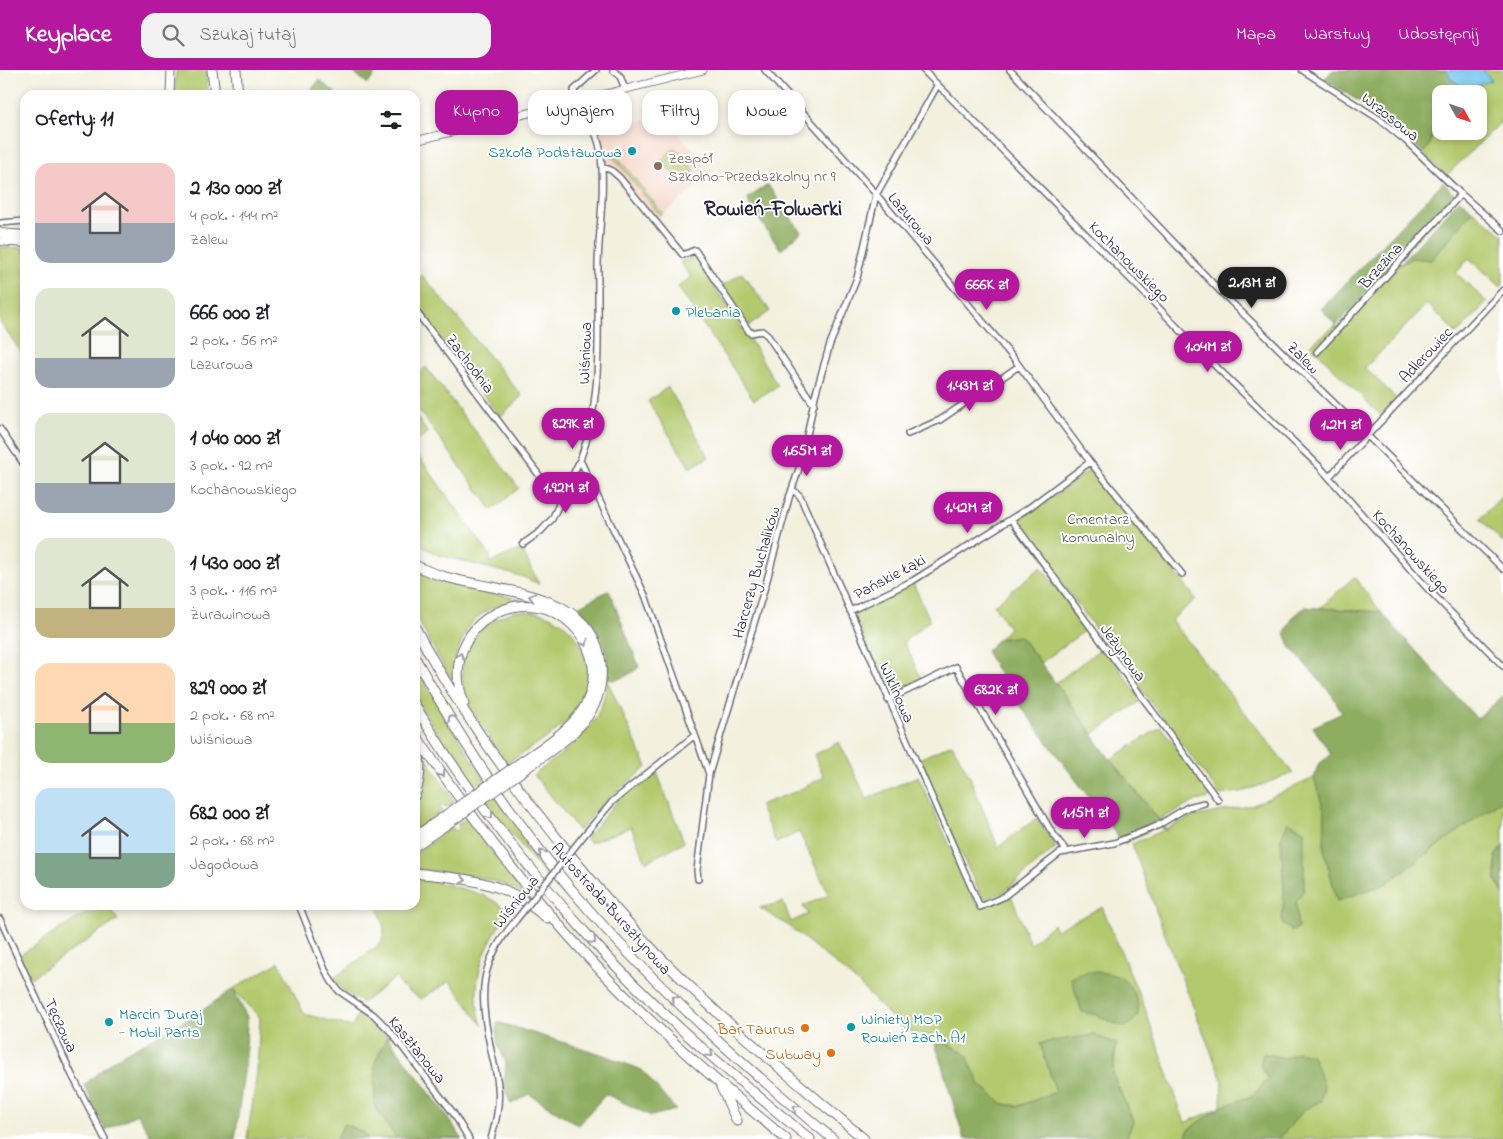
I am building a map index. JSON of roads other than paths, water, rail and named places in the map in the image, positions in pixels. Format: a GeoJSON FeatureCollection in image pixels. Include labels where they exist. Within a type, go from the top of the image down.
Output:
{"type":"FeatureCollection","features":[{"type":"Feature","properties":{"kind":"highway"},"geometry":{"type":"LineString","coordinates":[[212,70],[214,90]]}},
{"type":"Feature","properties":{"kind":"highway"},"geometry":{"type":"LineString","coordinates":[[236,70],[238,90]]}},
{"type":"Feature","properties":{"kind":"highway"},"geometry":{"type":"LineString","coordinates":[[420,567],[434,574],[546,600],[570,612],[589,632],[596,645],[602,674],[599,694],[594,707],[578,730],[522,766],[451,816],[420,842]]}},
{"type":"Feature","properties":{"kind":"highway"},"geometry":{"type":"LineString","coordinates":[[471,720],[461,696],[457,672],[463,648],[479,624],[503,610],[529,606],[543,608],[565,618],[583,637],[592,660],[592,686],[588,701],[574,722],[522,766]]}},
{"type":"Feature","properties":{"kind":"highway"},"geometry":{"type":"LineString","coordinates":[[420,635],[471,720],[542,820],[596,885],[673,970],[722,1016],[864,1139]]}},
{"type":"Feature","properties":{"kind":"highway","name":"Autostrada Bursztynowa"},"geometry":{"type":"LineString","coordinates":[[420,666],[474,756],[535,844],[566,883],[602,924],[660,984],[726,1047],[833,1139]]}},
{"type":"Feature","properties":{"kind":"highway","name":"Autostrada Bursztynowa"},"geometry":{"type":"LineString","coordinates":[[420,713],[460,777],[524,860],[590,938],[679,1026],[810,1139]]}},
{"type":"Feature","properties":{"kind":"highway"},"geometry":{"type":"LineString","coordinates":[[420,741],[472,817],[511,869],[560,927],[628,1000],[718,1082],[786,1139]]}},
{"type":"Feature","properties":{"kind":"highway"},"geometry":{"type":"LineString","coordinates":[[420,763],[420,782]]}},
{"type":"Feature","properties":{"kind":"highway"},"geometry":{"type":"LineString","coordinates":[[420,833],[451,816]]}},
{"type":"Feature","properties":{"kind":"highway"},"geometry":{"type":"LineString","coordinates":[[420,874],[476,882],[498,888],[526,902],[560,927]]}},
{"type":"Feature","properties":{"kind":"highway"},"geometry":{"type":"LineString","coordinates":[[718,1082],[738,1121]]}},
{"type":"Feature","properties":{"kind":"main road"},"geometry":{"type":"LineString","coordinates":[[0,233],[20,235]]}},
{"type":"Feature","properties":{"kind":"main road"},"geometry":{"type":"LineString","coordinates":[[0,241],[20,243]]}},
{"type":"Feature","properties":{"kind":"street"},"geometry":{"type":"LineString","coordinates":[[170,90],[172,70]]}},
{"type":"Feature","properties":{"kind":"street"},"geometry":{"type":"LineString","coordinates":[[574,90],[596,70]]}},
{"type":"Feature","properties":{"kind":"street"},"geometry":{"type":"LineString","coordinates":[[621,90],[703,70]]}},
{"type":"Feature","properties":{"kind":"street","name":"Lazurowa"},"geometry":{"type":"LineString","coordinates":[[765,70],[876,195],[1019,366],[1090,462],[1182,574]]}},
{"type":"Feature","properties":{"kind":"street","name":"Kochanowskiego"},"geometry":{"type":"LineString","coordinates":[[923,70],[1154,302],[1206,357],[1329,477],[1427,588],[1503,666]]}},
{"type":"Feature","properties":{"kind":"street","name":"Zalew"},"geometry":{"type":"LineString","coordinates":[[1010,70],[1220,292],[1503,569]]}},
{"type":"Feature","properties":{"kind":"street","name":"Wrzosowa"},"geometry":{"type":"LineString","coordinates":[[1302,70],[1379,119],[1406,141],[1460,194],[1503,231]]}},
{"type":"Feature","properties":{"kind":"street"},"geometry":{"type":"LineString","coordinates":[[617,71],[625,89]]}},
{"type":"Feature","properties":{"kind":"street","name":"Harcerzy Buchalików"},"geometry":{"type":"LineString","coordinates":[[698,879],[697,870],[709,774],[802,460],[815,396],[830,344],[857,278],[876,195],[937,86]]}},
{"type":"Feature","properties":{"kind":"street"},"geometry":{"type":"LineString","coordinates":[[420,140],[528,113]]}},
{"type":"Feature","properties":{"kind":"street","name":"Wiśniowa"},"geometry":{"type":"LineString","coordinates":[[523,544],[541,531],[552,519],[586,445],[593,415],[599,342],[598,264],[603,185],[598,140],[595,135]]}},
{"type":"Feature","properties":{"kind":"street"},"geometry":{"type":"LineString","coordinates":[[602,168],[611,170],[620,178],[683,255],[695,250],[750,333],[762,331],[768,336],[814,405]]}},
{"type":"Feature","properties":{"kind":"street","name":"Brzezina"},"geometry":{"type":"LineString","coordinates":[[1317,352],[1460,194]]}},
{"type":"Feature","properties":{"kind":"street"},"geometry":{"type":"LineString","coordinates":[[0,223],[20,222]]}},
{"type":"Feature","properties":{"kind":"street","name":"Adlerowiec"},"geometry":{"type":"LineString","coordinates":[[1329,477],[1503,290]]}},
{"type":"Feature","properties":{"kind":"street","name":"Zachodnia"},"geometry":{"type":"LineString","coordinates":[[420,317],[560,503]]}},
{"type":"Feature","properties":{"kind":"street"},"geometry":{"type":"LineString","coordinates":[[908,434],[940,420],[1019,366]]}},
{"type":"Feature","properties":{"kind":"street"},"geometry":{"type":"LineString","coordinates":[[0,428],[20,458]]}},
{"type":"Feature","properties":{"kind":"street"},"geometry":{"type":"LineString","coordinates":[[580,460],[645,595],[709,774]]}},
{"type":"Feature","properties":{"kind":"street","name":"Pańskie Łąki"},"geometry":{"type":"LineString","coordinates":[[850,612],[914,580],[1048,495],[1090,462]]}},
{"type":"Feature","properties":{"kind":"street","name":"Wiklinowa"},"geometry":{"type":"LineString","coordinates":[[792,489],[800,496],[980,907],[1003,897],[1060,853],[1067,852]]}},
{"type":"Feature","properties":{"kind":"street","name":"Jeżynowa"},"geometry":{"type":"LineString","coordinates":[[1011,519],[1218,800]]}},
{"type":"Feature","properties":{"kind":"street"},"geometry":{"type":"LineString","coordinates":[[888,700],[956,667],[1051,831],[1067,852],[1114,843],[1157,826],[1188,807],[1204,803]]}},
{"type":"Feature","properties":{"kind":"street","name":"Wiśniowa"},"geometry":{"type":"LineString","coordinates":[[491,1139],[498,1113],[498,1086],[488,1039],[484,980],[486,969],[495,947],[613,801],[694,735]]}},
{"type":"Feature","properties":{"kind":"street","name":"Kasztanowa"},"geometry":{"type":"LineString","coordinates":[[301,910],[325,970],[332,982],[339,991],[374,1015],[390,1030],[454,1114],[469,1139]]}},
{"type":"Feature","properties":{"kind":"street","name":"Tęczowa"},"geometry":{"type":"LineString","coordinates":[[0,920],[72,1075],[105,1139]]}},
{"type":"Feature","properties":{"kind":"water"},"geometry":{"type":"Polygon","coordinates":[[[1447,70],[1483,70],[1492,80],[1478,85],[1461,85],[1451,79],[1447,70]]]}},
{"type":"Feature","properties":{"kind":"place","name":"Szkoła Podstawowa"},"geometry":{"type":"Point","coordinates":[632,151]}},
{"type":"Feature","properties":{"kind":"place","name":"Zespół Szkolno-Przedszkolny nr 9"},"geometry":{"type":"Point","coordinates":[658,166]}},
{"type":"Feature","properties":{"kind":"place","name":"Plebania"},"geometry":{"type":"Point","coordinates":[676,311]}},
{"type":"Feature","properties":{"kind":"place","name":"Marcin Duraj - Mobil Parts"},"geometry":{"type":"Point","coordinates":[109,1022]}},
{"type":"Feature","properties":{"kind":"place","name":"Winiety MOP Rowień Zach. A1"},"geometry":{"type":"Point","coordinates":[851,1027]}},
{"type":"Feature","properties":{"kind":"place","name":"Bar Taurus"},"geometry":{"type":"Point","coordinates":[805,1028]}},
{"type":"Feature","properties":{"kind":"place","name":"Subway"},"geometry":{"type":"Point","coordinates":[831,1053]}},
{"type":"Feature","properties":{"kind":"district","name":"Rowień-Folwarki"},"geometry":{"type":"Point","coordinates":[773,208]}},
{"type":"Feature","properties":{"kind":"park label","name":"Cmentarz komunalny"},"geometry":{"type":"Point","coordinates":[1098,527]}}]}
